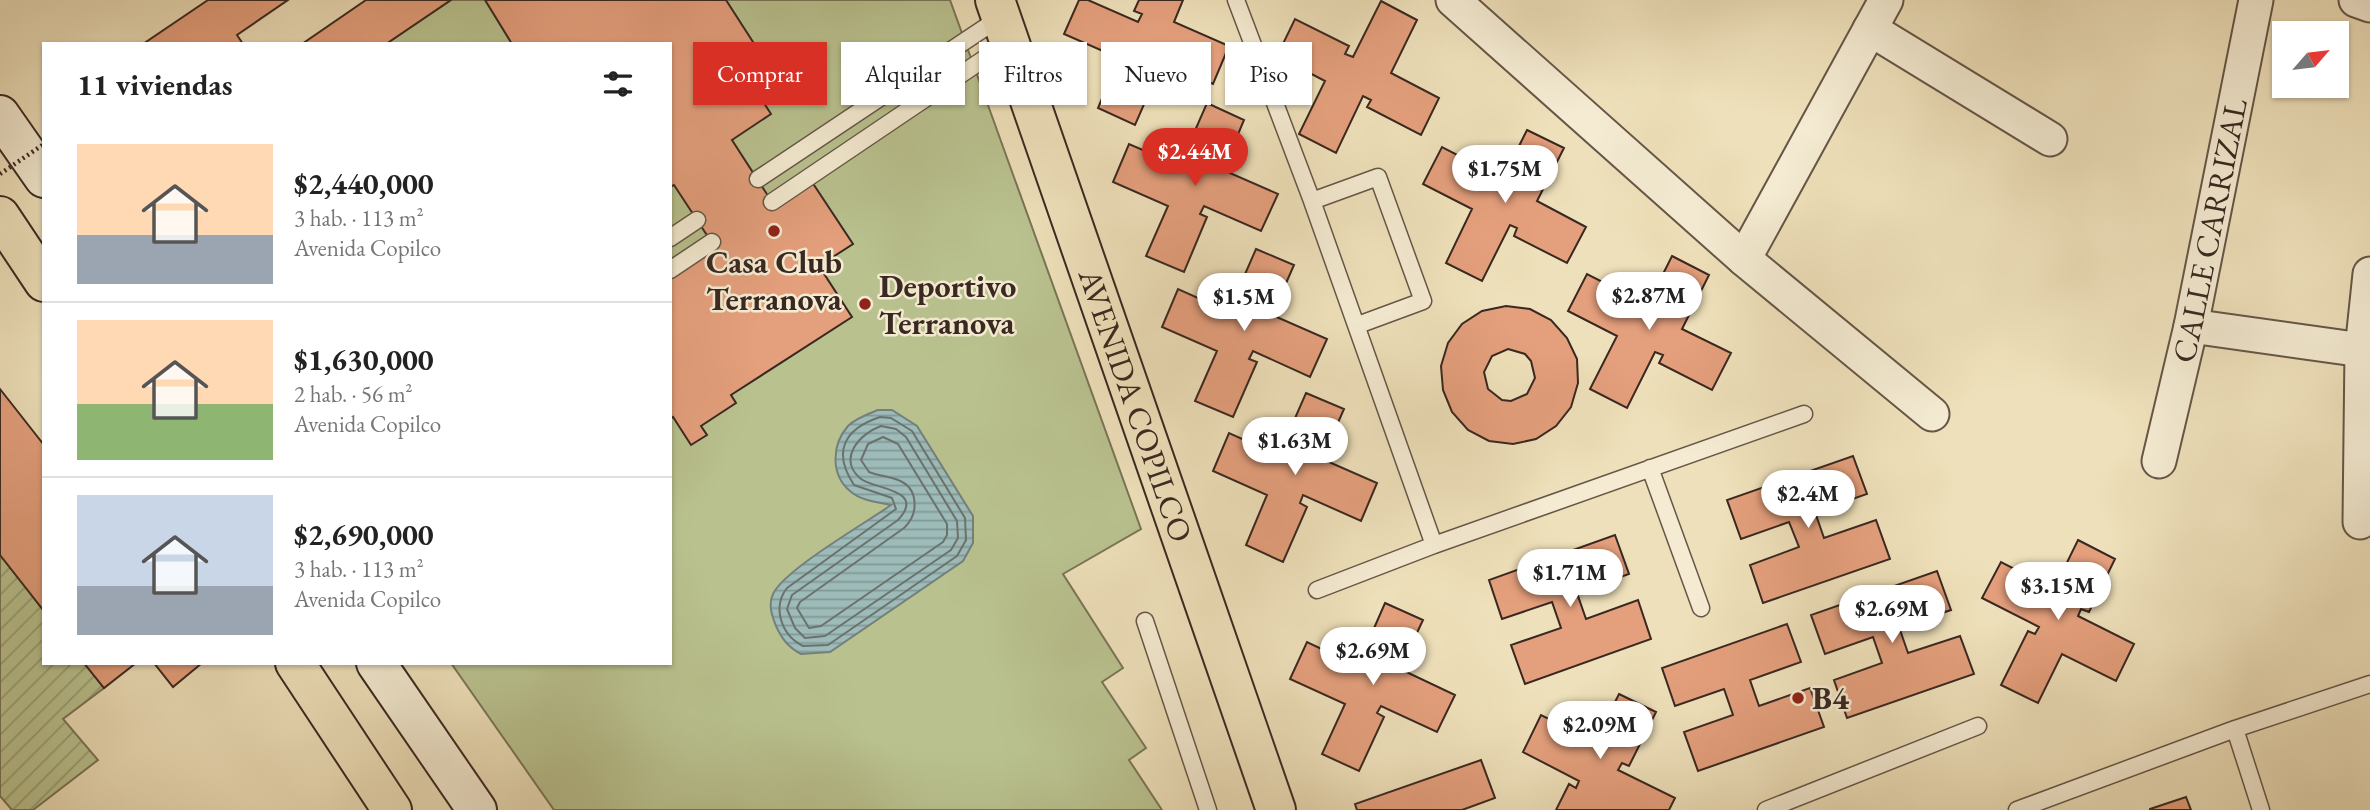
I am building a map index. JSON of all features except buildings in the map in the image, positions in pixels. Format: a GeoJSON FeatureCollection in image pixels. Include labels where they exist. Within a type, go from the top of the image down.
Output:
{"type":"FeatureCollection","features":[{"type":"Feature","properties":{"kind":"main road","name":"AVENIDA COPILCO"},"geometry":{"type":"LineString","coordinates":[[1002,20],[1276,810]]}},
{"type":"Feature","properties":{"kind":"main road"},"geometry":{"type":"LineString","coordinates":[[0,115],[42,175]]}},
{"type":"Feature","properties":{"kind":"main road"},"geometry":{"type":"LineString","coordinates":[[0,216],[42,279]]}},
{"type":"Feature","properties":{"kind":"main road"},"geometry":{"type":"LineString","coordinates":[[296,665],[392,810]]}},
{"type":"Feature","properties":{"kind":"main road"},"geometry":{"type":"LineString","coordinates":[[377,665],[477,810]]}},
{"type":"Feature","properties":{"kind":"street"},"geometry":{"type":"LineString","coordinates":[[1453,0],[1744,259],[1932,414]]}},
{"type":"Feature","properties":{"kind":"street","name":"CALLE CARRIZAL"},"geometry":{"type":"LineString","coordinates":[[2160,461],[2191,326],[2256,0]]}},
{"type":"Feature","properties":{"kind":"street"},"geometry":{"type":"LineString","coordinates":[[2356,0],[2370,5]]}},
{"type":"Feature","properties":{"kind":"street"},"geometry":{"type":"LineString","coordinates":[[1744,259],[1877,9],[2050,139]]}},
{"type":"Feature","properties":{"kind":"street"},"geometry":{"type":"LineString","coordinates":[[2360,522],[2365,408],[2362,350],[2370,274]]}},
{"type":"Feature","properties":{"kind":"street"},"geometry":{"type":"LineString","coordinates":[[2191,326],[2362,350]]}},
{"type":"Feature","properties":{"kind":"lane"},"geometry":{"type":"LineString","coordinates":[[1236,0],[1358,325],[1434,545]]}},
{"type":"Feature","properties":{"kind":"lane"},"geometry":{"type":"LineString","coordinates":[[758,179],[1002,20]]}},
{"type":"Feature","properties":{"kind":"lane"},"geometry":{"type":"LineString","coordinates":[[772,202],[1002,20]]}},
{"type":"Feature","properties":{"kind":"lane"},"geometry":{"type":"LineString","coordinates":[[1312,201],[1378,177],[1423,301],[1358,325]]}},
{"type":"Feature","properties":{"kind":"lane"},"geometry":{"type":"LineString","coordinates":[[672,237],[697,220]]}},
{"type":"Feature","properties":{"kind":"lane"},"geometry":{"type":"LineString","coordinates":[[672,269],[712,242]]}},
{"type":"Feature","properties":{"kind":"lane"},"geometry":{"type":"LineString","coordinates":[[1317,590],[1434,545],[1804,414]]}},
{"type":"Feature","properties":{"kind":"lane"},"geometry":{"type":"LineString","coordinates":[[1650,468],[1701,608]]}},
{"type":"Feature","properties":{"kind":"lane"},"geometry":{"type":"LineString","coordinates":[[1145,621],[1208,810]]}},
{"type":"Feature","properties":{"kind":"lane"},"geometry":{"type":"LineString","coordinates":[[2017,810],[2235,729],[2370,684]]}},
{"type":"Feature","properties":{"kind":"lane"},"geometry":{"type":"LineString","coordinates":[[1766,810],[1978,726]]}},
{"type":"Feature","properties":{"kind":"lane"},"geometry":{"type":"LineString","coordinates":[[2235,729],[2260,810]]}},
{"type":"Feature","properties":{"kind":"path"},"geometry":{"type":"LineString","coordinates":[[0,174],[42,145]]}},
{"type":"Feature","properties":{"kind":"green space","name":"Deportivo Terranova"},"geometry":{"type":"Polygon","coordinates":[[[451,0],[950,0],[979,80],[979,105],[988,105],[1141,529],[1063,574],[1123,668],[1102,682],[1146,748],[1129,760],[1162,810],[554,810],[452,665],[672,665],[672,42],[389,42],[451,0]]]}},
{"type":"Feature","properties":{"kind":"green space"},"geometry":{"type":"Polygon","coordinates":[[[0,555],[42,608],[42,665],[86,665],[104,688],[63,719],[98,760],[33,810],[12,810],[0,796],[0,555]]]}},
{"type":"Feature","properties":{"kind":"water"},"geometry":{"type":"Polygon","coordinates":[[[878,410],[892,410],[917,426],[973,516],[973,543],[963,561],[830,652],[801,654],[783,639],[778,631],[771,610],[773,594],[793,572],[891,505],[870,501],[854,494],[844,484],[836,468],[836,450],[848,426],[862,416],[878,410]]]}},
{"type":"Feature","properties":{"kind":"place","name":"Casa Club Terranova"},"geometry":{"type":"Point","coordinates":[774,231]}},
{"type":"Feature","properties":{"kind":"place","name":"Deportivo Terranova"},"geometry":{"type":"Point","coordinates":[865,304]}},
{"type":"Feature","properties":{"kind":"place","name":"B4"},"geometry":{"type":"Point","coordinates":[1798,698]}}]}
